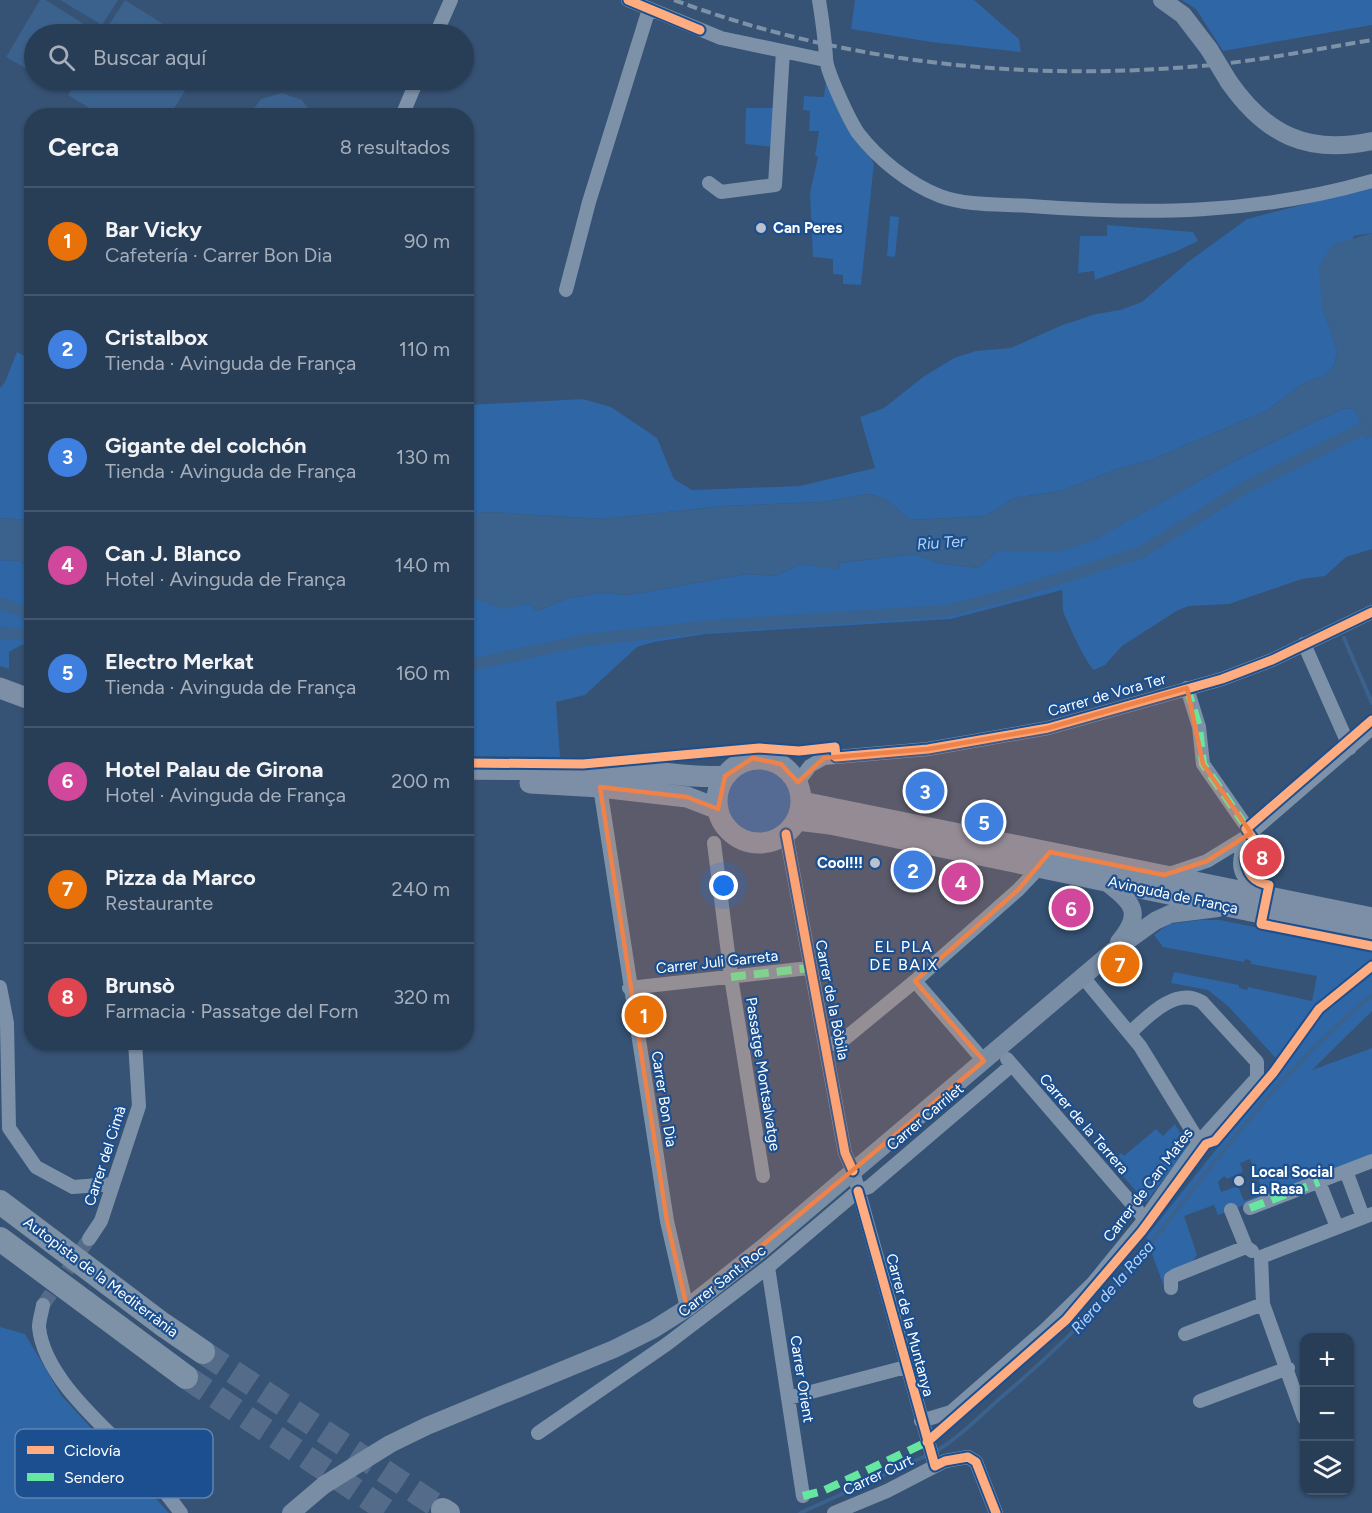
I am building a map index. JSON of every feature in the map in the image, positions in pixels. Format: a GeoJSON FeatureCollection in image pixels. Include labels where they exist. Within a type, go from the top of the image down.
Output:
{"type":"FeatureCollection","features":[{"type":"Feature","properties":{"kind":"highway"},"geometry":{"type":"LineString","coordinates":[[0,1193],[142,1309]]}},
{"type":"Feature","properties":{"kind":"highway","name":"Autopista de la Mediterrània"},"geometry":{"type":"LineString","coordinates":[[0,1202],[203,1352]]}},
{"type":"Feature","properties":{"kind":"highway","name":"Autopista de la Mediterrània"},"geometry":{"type":"LineString","coordinates":[[0,1239],[186,1377]]}},
{"type":"Feature","properties":{"kind":"main road"},"geometry":{"type":"LineString","coordinates":[[0,688],[24,697]]}},
{"type":"Feature","properties":{"kind":"main road"},"geometry":{"type":"LineString","coordinates":[[766,758],[781,764],[796,809],[766,843],[747,841],[727,829],[718,809],[718,791],[725,776],[740,762],[766,758]]}},
{"type":"Feature","properties":{"kind":"main road"},"geometry":{"type":"LineString","coordinates":[[474,769],[623,771],[690,777],[725,776]]}},
{"type":"Feature","properties":{"kind":"main road"},"geometry":{"type":"LineString","coordinates":[[474,781],[600,787],[687,797],[718,809]]}},
{"type":"Feature","properties":{"kind":"main road","name":"Avinguda de França"},"geometry":{"type":"LineString","coordinates":[[796,809],[830,824],[1372,936]]}},
{"type":"Feature","properties":{"kind":"main road","name":"Avinguda de França"},"geometry":{"type":"LineString","coordinates":[[796,809],[1164,875],[1372,918]]}},
{"type":"Feature","properties":{"kind":"street"},"geometry":{"type":"LineString","coordinates":[[440,24],[451,0]]}},
{"type":"Feature","properties":{"kind":"street"},"geometry":{"type":"LineString","coordinates":[[628,0],[721,38],[825,60]]}},
{"type":"Feature","properties":{"kind":"street"},"geometry":{"type":"LineString","coordinates":[[819,0],[825,60],[848,116],[868,144],[892,167],[918,185],[953,200],[1089,210],[1203,211],[1260,205],[1372,181]]}},
{"type":"Feature","properties":{"kind":"street"},"geometry":{"type":"LineString","coordinates":[[1163,0],[1192,25],[1229,82],[1259,118],[1294,139],[1328,146],[1372,141]]}},
{"type":"Feature","properties":{"kind":"street"},"geometry":{"type":"LineString","coordinates":[[566,290],[590,202],[649,9]]}},
{"type":"Feature","properties":{"kind":"street"},"geometry":{"type":"LineString","coordinates":[[709,183],[721,192],[775,185],[783,51]]}},
{"type":"Feature","properties":{"kind":"street"},"geometry":{"type":"LineString","coordinates":[[405,108],[413,90]]}},
{"type":"Feature","properties":{"kind":"street","name":"Carrer de Vora Ter"},"geometry":{"type":"LineString","coordinates":[[796,809],[810,766],[824,758],[928,749],[1048,728],[1187,688],[1272,660],[1372,612]]}},
{"type":"Feature","properties":{"kind":"street"},"geometry":{"type":"LineString","coordinates":[[1304,644],[1350,748]]}},
{"type":"Feature","properties":{"kind":"street"},"geometry":{"type":"LineString","coordinates":[[1187,688],[1199,727],[1203,764],[1248,835]]}},
{"type":"Feature","properties":{"kind":"street"},"geometry":{"type":"LineString","coordinates":[[1164,875],[1208,861],[1248,835],[1372,728]]}},
{"type":"Feature","properties":{"kind":"street","name":"Carrer Bon Dia"},"geometry":{"type":"LineString","coordinates":[[600,787],[629,988],[667,1221],[687,1308]]}},
{"type":"Feature","properties":{"kind":"street","name":"Carrer de la Bòbila"},"geometry":{"type":"LineString","coordinates":[[796,809],[809,968],[826,1046],[845,1154],[853,1171]]}},
{"type":"Feature","properties":{"kind":"street"},"geometry":{"type":"LineString","coordinates":[[1248,835],[1239,853],[1239,867],[1246,882],[1260,895]]}},
{"type":"Feature","properties":{"kind":"street","name":"Passatge Montsalvatge"},"geometry":{"type":"LineString","coordinates":[[714,843],[731,977],[763,1176]]}},
{"type":"Feature","properties":{"kind":"street"},"geometry":{"type":"LineString","coordinates":[[826,1046],[842,1041],[915,981],[1018,890],[1039,867]]}},
{"type":"Feature","properties":{"kind":"street"},"geometry":{"type":"LineString","coordinates":[[1105,880],[1127,899],[1133,915],[1131,928],[1113,951]]}},
{"type":"Feature","properties":{"kind":"street"},"geometry":{"type":"LineString","coordinates":[[291,1513],[324,1485],[390,1444],[427,1426],[614,1349],[654,1329],[687,1308],[747,1261],[1113,951],[1155,921],[1170,914],[1225,907]]}},
{"type":"Feature","properties":{"kind":"street","name":"Carrer Juli Garreta"},"geometry":{"type":"LineString","coordinates":[[629,988],[809,968]]}},
{"type":"Feature","properties":{"kind":"street"},"geometry":{"type":"LineString","coordinates":[[1083,977],[1130,1033],[1199,1142]]}},
{"type":"Feature","properties":{"kind":"street","name":"Carrer de la Terrera"},"geometry":{"type":"LineString","coordinates":[[915,981],[992,1055],[1012,1065],[1144,1219]]}},
{"type":"Feature","properties":{"kind":"street"},"geometry":{"type":"LineString","coordinates":[[0,987],[7,1023],[9,1128],[36,1167],[73,1187],[113,1184]]}},
{"type":"Feature","properties":{"kind":"street","name":"Carrer de Can Mates"},"geometry":{"type":"LineString","coordinates":[[921,1421],[951,1412],[1046,1329],[1093,1283],[1144,1219],[1199,1142],[1257,1078],[1257,1062],[1195,997],[1187,996],[1170,1002],[1130,1033]]}},
{"type":"Feature","properties":{"kind":"street","name":"Carrer del Cimà"},"geometry":{"type":"LineString","coordinates":[[89,1239],[101,1221],[139,1106],[136,1050]]}},
{"type":"Feature","properties":{"kind":"street","name":"Carrer Carrilet"},"geometry":{"type":"LineString","coordinates":[[858,1191],[869,1187],[1012,1065]]}},
{"type":"Feature","properties":{"kind":"street"},"geometry":{"type":"LineString","coordinates":[[1250,1208],[1372,1161]]}},
{"type":"Feature","properties":{"kind":"street","name":"Carrer de la Muntanya"},"geometry":{"type":"LineString","coordinates":[[853,1171],[935,1466]]}},
{"type":"Feature","properties":{"kind":"street"},"geometry":{"type":"LineString","coordinates":[[1261,1257],[1368,1215],[1346,1172]]}},
{"type":"Feature","properties":{"kind":"street"},"geometry":{"type":"LineString","coordinates":[[1319,1182],[1337,1227]]}},
{"type":"Feature","properties":{"kind":"street","name":"Carrer Sant Roc"},"geometry":{"type":"LineString","coordinates":[[538,1433],[600,1388],[667,1344],[768,1267],[858,1191]]}},
{"type":"Feature","properties":{"kind":"street"},"geometry":{"type":"LineString","coordinates":[[1232,1210],[1246,1247],[1261,1257]]}},
{"type":"Feature","properties":{"kind":"street"},"geometry":{"type":"LineString","coordinates":[[1170,1288],[1171,1278],[1176,1275],[1246,1247]]}},
{"type":"Feature","properties":{"kind":"street"},"geometry":{"type":"LineString","coordinates":[[1261,1257],[1263,1304],[1300,1403]]}},
{"type":"Feature","properties":{"kind":"street","name":"Carrer Orient"},"geometry":{"type":"LineString","coordinates":[[768,1267],[803,1496]]}},
{"type":"Feature","properties":{"kind":"street"},"geometry":{"type":"LineString","coordinates":[[1185,1334],[1263,1304]]}},
{"type":"Feature","properties":{"kind":"street"},"geometry":{"type":"LineString","coordinates":[[43,1305],[39,1326],[47,1354],[75,1397],[106,1429]]}},
{"type":"Feature","properties":{"kind":"street"},"geometry":{"type":"LineString","coordinates":[[788,1398],[906,1367]]}},
{"type":"Feature","properties":{"kind":"street"},"geometry":{"type":"LineString","coordinates":[[1200,1401],[1288,1368]]}},
{"type":"Feature","properties":{"kind":"street","name":"Carrer Curt"},"geometry":{"type":"LineString","coordinates":[[834,1513],[887,1491],[945,1461],[968,1457],[976,1462],[996,1513]]}},
{"type":"Feature","properties":{"kind":"street"},"geometry":{"type":"LineString","coordinates":[[169,1498],[181,1513]]}},
{"type":"Feature","properties":{"kind":"highlighted area"},"geometry":{"type":"Polygon","coordinates":[[[1187,688],[1203,764],[1251,833],[1207,861],[1164,875],[1050,852],[1018,890],[915,981],[984,1061],[687,1308],[667,1221],[600,787],[687,797],[718,809],[725,776],[753,758],[781,764],[798,782],[824,758],[928,749],[1048,728],[1187,688]]]}},
{"type":"Feature","properties":{"kind":"shaded area"},"geometry":{"type":"Polygon","coordinates":[[[855,0],[974,0],[1019,39],[1021,52],[931,42],[851,29],[855,0]]]}},
{"type":"Feature","properties":{"kind":"shaded area"},"geometry":{"type":"Polygon","coordinates":[[[1182,0],[1372,0],[1372,25],[1223,51],[1196,9],[1182,0]]]}},
{"type":"Feature","properties":{"kind":"shaded area"},"geometry":{"type":"Polygon","coordinates":[[[826,80],[842,117],[874,163],[861,285],[843,284],[843,275],[833,274],[833,259],[813,257],[810,193],[818,157],[815,156],[819,131],[809,131],[810,111],[803,110],[804,96],[824,97],[826,80]]]}},
{"type":"Feature","properties":{"kind":"shaded area"},"geometry":{"type":"Polygon","coordinates":[[[746,108],[775,108],[773,147],[745,144],[746,108]]]}},
{"type":"Feature","properties":{"kind":"shaded area"},"geometry":{"type":"Polygon","coordinates":[[[1372,187],[1372,233],[1354,236],[1322,305],[1337,350],[1335,364],[1326,375],[1307,381],[1266,411],[1151,460],[1117,469],[1061,491],[1015,498],[985,516],[911,520],[884,498],[868,494],[823,502],[724,506],[602,519],[489,512],[474,513],[474,405],[583,399],[611,407],[657,438],[674,479],[692,490],[800,486],[875,468],[860,417],[884,408],[923,377],[954,358],[976,351],[1011,348],[1060,326],[1142,302],[1188,262],[1247,219],[1372,187]]]}},
{"type":"Feature","properties":{"kind":"shaded area"},"geometry":{"type":"Polygon","coordinates":[[[890,216],[899,217],[895,257],[887,256],[890,216]]]}},
{"type":"Feature","properties":{"kind":"shaded area"},"geometry":{"type":"Polygon","coordinates":[[[1107,225],[1193,232],[1198,241],[1175,252],[1095,280],[1094,271],[1078,273],[1080,236],[1107,236],[1107,225]]]}},
{"type":"Feature","properties":{"kind":"shaded area"},"geometry":{"type":"Polygon","coordinates":[[[17,352],[24,356],[24,520],[0,518],[0,388],[5,382],[17,352]]]}},
{"type":"Feature","properties":{"kind":"shaded area"},"geometry":{"type":"Polygon","coordinates":[[[1344,408],[1355,409],[1366,439],[1372,436],[1372,549],[1346,557],[1325,576],[1302,579],[1229,604],[1189,606],[1178,610],[1122,646],[1105,665],[1094,670],[1082,653],[1064,614],[1062,590],[951,619],[706,634],[654,642],[637,647],[585,695],[556,702],[560,757],[474,756],[474,600],[506,608],[528,603],[537,611],[569,598],[600,593],[629,595],[746,574],[775,576],[800,564],[839,569],[840,563],[915,554],[938,563],[978,568],[997,551],[1135,517],[1238,459],[1344,408]]]}},
{"type":"Feature","properties":{"kind":"shaded area"},"geometry":{"type":"Polygon","coordinates":[[[0,560],[21,561],[24,565],[24,645],[9,652],[9,669],[0,666],[0,560]]]}},
{"type":"Feature","properties":{"kind":"shaded area"},"geometry":{"type":"Polygon","coordinates":[[[753,769],[765,769],[782,778],[789,789],[791,801],[789,813],[782,824],[765,833],[753,833],[741,828],[732,819],[727,807],[727,795],[732,783],[741,774],[753,769]]]}},
{"type":"Feature","properties":{"kind":"shaded area"},"geometry":{"type":"Polygon","coordinates":[[[1220,920],[1372,951],[1372,1011],[1312,1070],[1372,1048],[1372,1155],[1218,1215],[1214,1205],[1184,1216],[1197,1255],[1192,1262],[1165,1279],[1164,1287],[1146,1237],[1283,1066],[1229,1007],[1208,990],[1171,983],[1174,972],[1239,985],[1239,988],[1247,990],[1248,987],[1312,1001],[1317,976],[1251,964],[1251,961],[1245,959],[1244,962],[1163,947],[1154,935],[1169,924],[1220,920]],[[1250,1159],[1240,1163],[1243,1172],[1227,1179],[1224,1176],[1218,1182],[1221,1192],[1238,1186],[1244,1201],[1264,1194],[1250,1159]]]}},
{"type":"Feature","properties":{"kind":"shaded area"},"geometry":{"type":"Polygon","coordinates":[[[1175,1124],[1188,1147],[1146,1202],[1111,1163],[1121,1153],[1124,1156],[1156,1129],[1163,1136],[1175,1124]]]}},
{"type":"Feature","properties":{"kind":"shaded area"},"geometry":{"type":"Polygon","coordinates":[[[0,1327],[25,1334],[61,1395],[92,1429],[15,1429],[15,1498],[155,1498],[169,1513],[0,1513],[0,1327]]]}},
{"type":"Feature","properties":{"kind":"water"},"geometry":{"type":"Polygon","coordinates":[[[40,0],[46,0],[84,24],[26,24],[40,0]]]}},
{"type":"Feature","properties":{"kind":"water"},"geometry":{"type":"Polygon","coordinates":[[[60,0],[118,0],[103,24],[60,0]]]}},
{"type":"Feature","properties":{"kind":"water"},"geometry":{"type":"Polygon","coordinates":[[[125,0],[163,24],[110,24],[125,0]]]}},
{"type":"Feature","properties":{"kind":"water"},"geometry":{"type":"Polygon","coordinates":[[[24,27],[24,67],[6,57],[24,27]]]}},
{"type":"Feature","properties":{"kind":"water"},"geometry":{"type":"Polygon","coordinates":[[[71,90],[186,90],[174,108],[89,108],[68,95],[71,90]]]}},
{"type":"Feature","properties":{"kind":"water"},"geometry":{"type":"Polygon","coordinates":[[[282,93],[302,100],[308,108],[254,108],[261,99],[282,93]]]}},
{"type":"Feature","properties":{"kind":"water","name":"Riu Ter"},"geometry":{"type":"Polygon","coordinates":[[[1372,233],[1372,436],[1366,439],[1355,409],[1344,408],[1238,459],[1095,540],[1059,552],[997,551],[978,568],[938,563],[915,554],[840,563],[839,570],[800,564],[775,576],[746,574],[629,595],[600,593],[569,598],[537,611],[528,603],[506,609],[474,600],[474,513],[489,512],[602,519],[724,506],[823,502],[868,494],[884,498],[911,520],[985,516],[1015,498],[1061,491],[1117,469],[1151,460],[1266,411],[1307,381],[1326,375],[1335,364],[1337,350],[1322,305],[1319,267],[1332,245],[1372,233]]]}},
{"type":"Feature","properties":{"kind":"water"},"geometry":{"type":"Polygon","coordinates":[[[0,518],[24,520],[24,565],[21,561],[0,560],[0,518]]]}},
{"type":"Feature","properties":{"kind":"waterway"},"geometry":{"type":"LineString","coordinates":[[474,664],[586,640],[712,626],[946,611],[1008,595],[1142,552],[1244,488],[1372,424]]}},
{"type":"Feature","properties":{"kind":"waterway"},"geometry":{"type":"LineString","coordinates":[[0,603],[24,612]]}},
{"type":"Feature","properties":{"kind":"waterway"},"geometry":{"type":"LineString","coordinates":[[0,633],[24,634]]}},
{"type":"Feature","properties":{"kind":"waterway","name":"Riera de la Rasa"},"geometry":{"type":"LineString","coordinates":[[1344,638],[1372,703]]}},
{"type":"Feature","properties":{"kind":"waterway","name":"Riera de la Rasa"},"geometry":{"type":"LineString","coordinates":[[935,1452],[962,1432],[1035,1368],[1091,1313],[1118,1283],[1269,1096],[1302,1060],[1372,995]]}},
{"type":"Feature","properties":{"kind":"waterway","name":"Riera de la Rasa"},"geometry":{"type":"LineString","coordinates":[[800,1513],[928,1455]]}},
{"type":"Feature","properties":{"kind":"tunnel"},"geometry":{"type":"LineString","coordinates":[[43,1305],[89,1239]]}},
{"type":"Feature","properties":{"kind":"tunnel"},"geometry":{"type":"LineString","coordinates":[[203,1352],[443,1510]]}},
{"type":"Feature","properties":{"kind":"tunnel"},"geometry":{"type":"LineString","coordinates":[[186,1377],[390,1513]]}},
{"type":"Feature","properties":{"kind":"railway"},"geometry":{"type":"LineString","coordinates":[[674,0],[736,21],[863,52],[927,62],[992,68],[1123,71],[1188,67],[1257,59],[1372,40]]}},
{"type":"Feature","properties":{"kind":"marked path"},"geometry":{"type":"LineString","coordinates":[[1187,688],[1199,727],[1203,764],[1249,831]]}},
{"type":"Feature","properties":{"kind":"marked path"},"geometry":{"type":"LineString","coordinates":[[731,977],[809,968]]}},
{"type":"Feature","properties":{"kind":"marked path"},"geometry":{"type":"LineString","coordinates":[[1250,1208],[1319,1182]]}},
{"type":"Feature","properties":{"kind":"marked path"},"geometry":{"type":"LineString","coordinates":[[803,1496],[823,1491],[927,1442]]}},
{"type":"Feature","properties":{"kind":"cycle path"},"geometry":{"type":"LineString","coordinates":[[628,0],[700,30]]}},
{"type":"Feature","properties":{"kind":"cycle path"},"geometry":{"type":"LineString","coordinates":[[474,763],[583,764],[759,748],[799,751],[835,747],[836,757],[928,749],[1048,728],[1222,679],[1272,660],[1372,612]]}},
{"type":"Feature","properties":{"kind":"cycle path"},"geometry":{"type":"LineString","coordinates":[[1372,720],[1246,829],[1255,841],[1245,858],[1247,869],[1252,876],[1259,882],[1269,885],[1261,924],[1372,946]]}},
{"type":"Feature","properties":{"kind":"cycle path"},"geometry":{"type":"LineString","coordinates":[[786,834],[845,1153],[853,1171]]}},
{"type":"Feature","properties":{"kind":"cycle path"},"geometry":{"type":"LineString","coordinates":[[927,1442],[1066,1320],[1142,1231],[1206,1144],[1215,1141],[1273,1073],[1319,1009],[1372,966]]}},
{"type":"Feature","properties":{"kind":"cycle path"},"geometry":{"type":"LineString","coordinates":[[858,1191],[935,1466],[945,1461],[968,1457],[976,1462],[996,1513]]}},
{"type":"Feature","properties":{"kind":"place","name":"Can Peres"},"geometry":{"type":"Point","coordinates":[761,228]}},
{"type":"Feature","properties":{"kind":"place","name":"Gigante del colchón"},"geometry":{"type":"Point","coordinates":[925,791]}},
{"type":"Feature","properties":{"kind":"place","name":"Electro Merkat"},"geometry":{"type":"Point","coordinates":[984,822]}},
{"type":"Feature","properties":{"kind":"place","name":"Brunsò"},"geometry":{"type":"Point","coordinates":[1262,857]}},
{"type":"Feature","properties":{"kind":"place","name":"Cool!!!"},"geometry":{"type":"Point","coordinates":[875,863]}},
{"type":"Feature","properties":{"kind":"place","name":"Cristalbox"},"geometry":{"type":"Point","coordinates":[913,870]}},
{"type":"Feature","properties":{"kind":"place","name":"Can J. Blanco"},"geometry":{"type":"Point","coordinates":[961,882]}},
{"type":"Feature","properties":{"kind":"place","name":"Hotel Palau de Girona"},"geometry":{"type":"Point","coordinates":[1071,908]}},
{"type":"Feature","properties":{"kind":"place","name":"Pizza da Marco"},"geometry":{"type":"Point","coordinates":[1120,964]}},
{"type":"Feature","properties":{"kind":"place","name":"Bar Vicky"},"geometry":{"type":"Point","coordinates":[644,1015]}},
{"type":"Feature","properties":{"kind":"place","name":"Local Social La Rasa"},"geometry":{"type":"Point","coordinates":[1239,1181]}},
{"type":"Feature","properties":{"kind":"district","name":"EL PLA DE BAIX"},"geometry":{"type":"Point","coordinates":[904,955]}}]}
